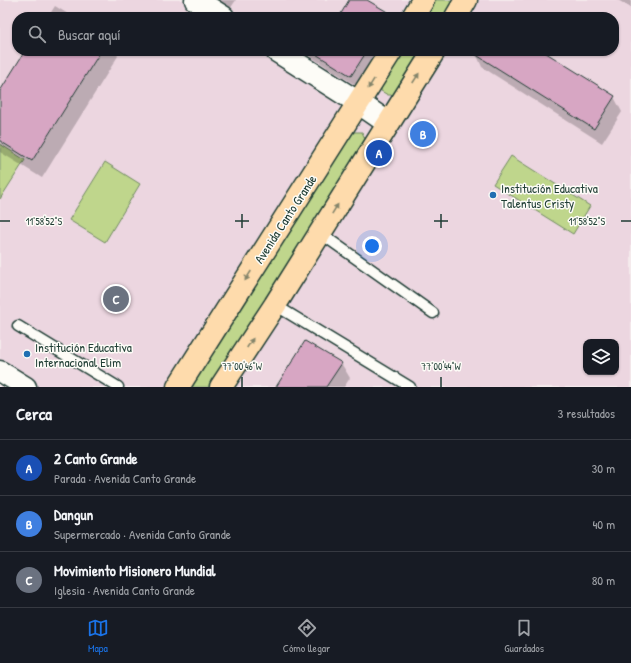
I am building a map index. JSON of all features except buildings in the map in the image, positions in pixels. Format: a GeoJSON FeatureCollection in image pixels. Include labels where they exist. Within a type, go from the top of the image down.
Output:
{"type":"FeatureCollection","features":[{"type":"Feature","properties":{"kind":"main road"},"geometry":{"type":"LineString","coordinates":[[416,12],[423,0]]}},
{"type":"Feature","properties":{"kind":"main road"},"geometry":{"type":"LineString","coordinates":[[459,12],[466,0]]}},
{"type":"Feature","properties":{"kind":"main road","name":"Avenida Canto Grande"},"geometry":{"type":"LineString","coordinates":[[178,387],[389,56]]}},
{"type":"Feature","properties":{"kind":"main road"},"geometry":{"type":"LineString","coordinates":[[221,387],[275,305],[431,56]]}},
{"type":"Feature","properties":{"kind":"street"},"geometry":{"type":"LineString","coordinates":[[196,0],[215,12]]}},
{"type":"Feature","properties":{"kind":"street"},"geometry":{"type":"LineString","coordinates":[[285,56],[388,123]]}},
{"type":"Feature","properties":{"kind":"street"},"geometry":{"type":"LineString","coordinates":[[0,371],[26,387]]}},
{"type":"Feature","properties":{"kind":"lane"},"geometry":{"type":"LineString","coordinates":[[320,233],[433,313]]}},
{"type":"Feature","properties":{"kind":"lane"},"geometry":{"type":"LineString","coordinates":[[275,305],[410,387]]}},
{"type":"Feature","properties":{"kind":"lane"},"geometry":{"type":"LineString","coordinates":[[18,326],[118,387]]}},
{"type":"Feature","properties":{"kind":"shaded area"},"geometry":{"type":"Polygon","coordinates":[[[0,0],[631,0],[631,387],[0,387],[0,0]]]}},
{"type":"Feature","properties":{"kind":"green space"},"geometry":{"type":"Polygon","coordinates":[[[431,0],[456,0],[448,12],[424,12],[431,0]]]}},
{"type":"Feature","properties":{"kind":"green space"},"geometry":{"type":"Polygon","coordinates":[[[397,56],[421,56],[396,95],[388,95],[381,91],[381,81],[397,56]]]}},
{"type":"Feature","properties":{"kind":"green space"},"geometry":{"type":"Polygon","coordinates":[[[351,132],[362,132],[366,141],[211,387],[189,387],[351,132]]]}},
{"type":"Feature","properties":{"kind":"green space"},"geometry":{"type":"Polygon","coordinates":[[[0,144],[25,160],[0,199],[0,144]]]}},
{"type":"Feature","properties":{"kind":"green space"},"geometry":{"type":"Polygon","coordinates":[[[511,156],[590,206],[573,234],[493,184],[511,156]]]}},
{"type":"Feature","properties":{"kind":"green space"},"geometry":{"type":"Polygon","coordinates":[[[105,162],[140,184],[105,242],[69,220],[105,162]]]}},
{"type":"Feature","properties":{"kind":"place","name":"Dangun"},"geometry":{"type":"Point","coordinates":[423,134]}},
{"type":"Feature","properties":{"kind":"place","name":"2 Canto Grande"},"geometry":{"type":"Point","coordinates":[379,153]}},
{"type":"Feature","properties":{"kind":"place","name":"Institución Educativa Talentus Cristy"},"geometry":{"type":"Point","coordinates":[493,195]}},
{"type":"Feature","properties":{"kind":"place","name":"Movimiento Misionero Mundial"},"geometry":{"type":"Point","coordinates":[116,299]}},
{"type":"Feature","properties":{"kind":"place","name":"Institución Educativa Internacional Elim"},"geometry":{"type":"Point","coordinates":[27,354]}}]}
